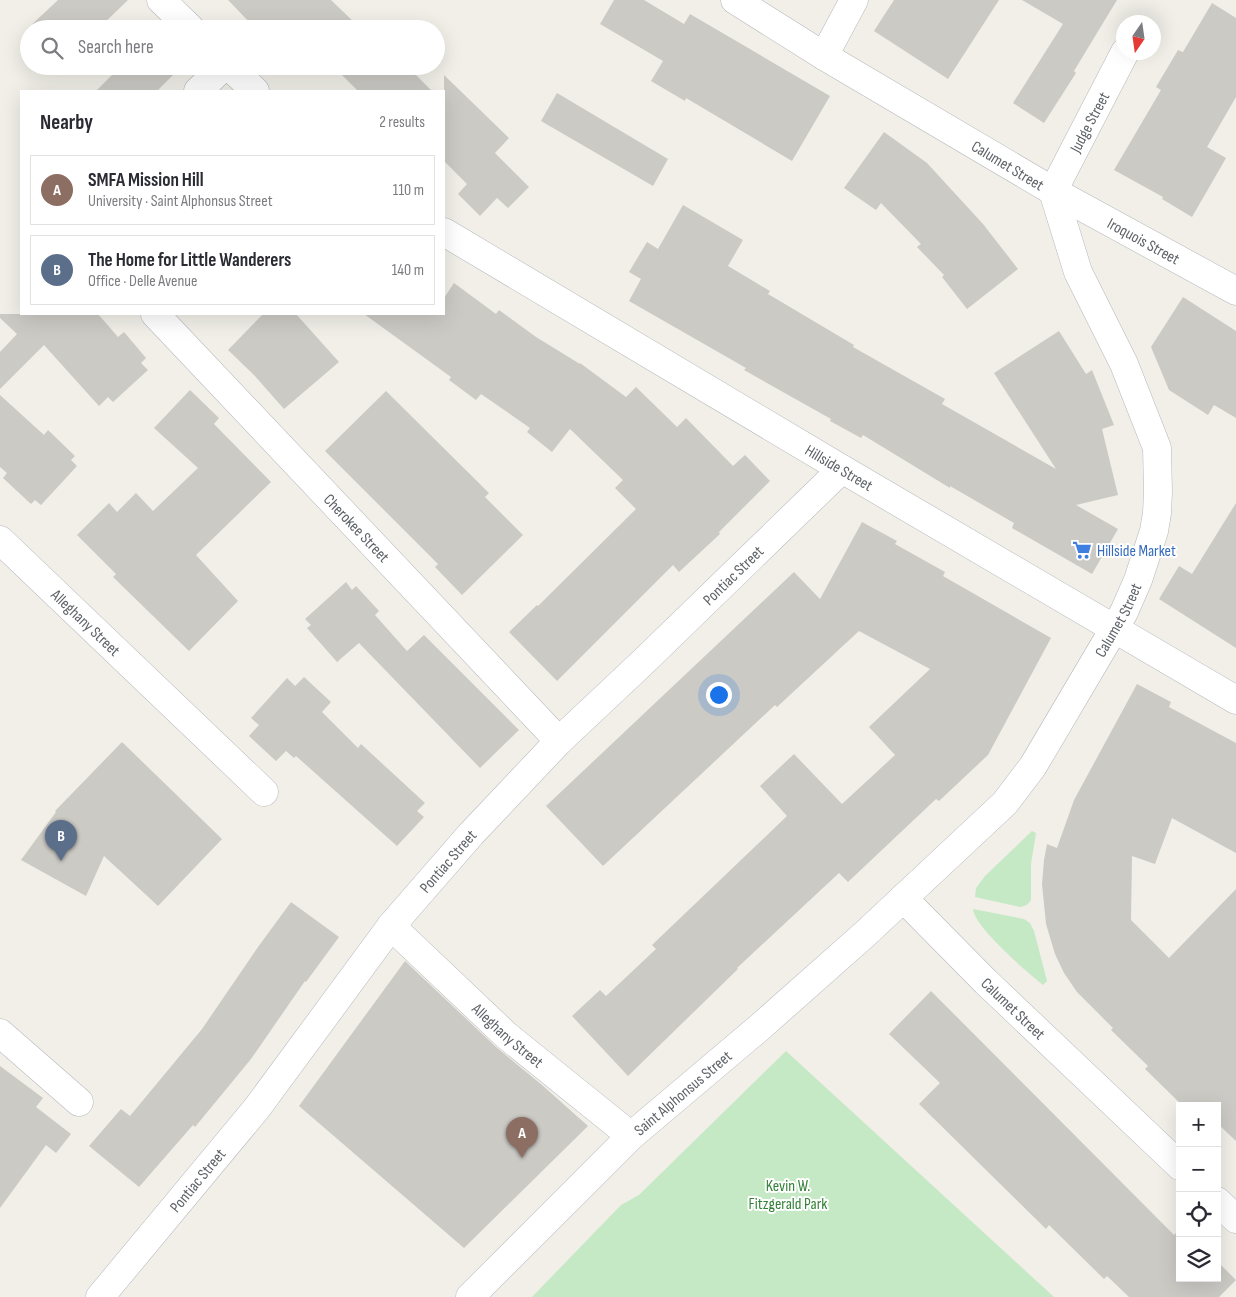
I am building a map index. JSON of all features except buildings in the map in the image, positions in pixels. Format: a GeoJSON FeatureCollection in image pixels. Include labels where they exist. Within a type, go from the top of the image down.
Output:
{"type":"FeatureCollection","features":[{"type":"Feature","properties":{"kind":"street"},"geometry":{"type":"LineString","coordinates":[[161,0],[182,20]]}},
{"type":"Feature","properties":{"kind":"street","name":"Calumet Street"},"geometry":{"type":"LineString","coordinates":[[735,0],[824,56],[1052,191],[1078,272],[1124,364],[1157,448],[1157,513],[1154,531],[1132,596],[1114,629],[1036,761],[1011,796],[990,818],[903,898],[986,982],[1176,1162]]}},
{"type":"Feature","properties":{"kind":"street"},"geometry":{"type":"LineString","coordinates":[[824,56],[854,0]]}},
{"type":"Feature","properties":{"kind":"street","name":"Judge Street"},"geometry":{"type":"LineString","coordinates":[[1052,191],[1121,60]]}},
{"type":"Feature","properties":{"kind":"street"},"geometry":{"type":"LineString","coordinates":[[199,90],[215,75]]}},
{"type":"Feature","properties":{"kind":"street"},"geometry":{"type":"LineString","coordinates":[[238,75],[254,90]]}},
{"type":"Feature","properties":{"kind":"street","name":"Iroquois Street"},"geometry":{"type":"LineString","coordinates":[[1052,191],[1236,291]]}},
{"type":"Feature","properties":{"kind":"street","name":"Hillside Street"},"geometry":{"type":"LineString","coordinates":[[445,233],[842,469],[1236,700]]}},
{"type":"Feature","properties":{"kind":"street","name":"Cherokee Street"},"geometry":{"type":"LineString","coordinates":[[156,315],[559,741]]}},
{"type":"Feature","properties":{"kind":"street","name":"Pontiac Street"},"geometry":{"type":"LineString","coordinates":[[100,1297],[257,1108],[391,926],[471,834],[559,741],[842,469]]}},
{"type":"Feature","properties":{"kind":"street","name":"Alleghany Street"},"geometry":{"type":"LineString","coordinates":[[0,540],[264,792]]}},
{"type":"Feature","properties":{"kind":"street","name":"Saint Alphonsus Street"},"geometry":{"type":"LineString","coordinates":[[470,1297],[631,1136],[760,1027],[903,898]]}},
{"type":"Feature","properties":{"kind":"street","name":"Alleghany Street"},"geometry":{"type":"LineString","coordinates":[[391,926],[506,1036],[631,1136]]}},
{"type":"Feature","properties":{"kind":"street"},"geometry":{"type":"LineString","coordinates":[[0,1033],[79,1102]]}},
{"type":"Feature","properties":{"kind":"street"},"geometry":{"type":"LineString","coordinates":[[1221,1205],[1236,1218]]}},
{"type":"Feature","properties":{"kind":"green space"},"geometry":{"type":"Polygon","coordinates":[[[1032,831],[1036,833],[1031,864],[1031,900],[1027,905],[1020,907],[975,897],[976,888],[985,876],[1032,831]]]}},
{"type":"Feature","properties":{"kind":"green space"},"geometry":{"type":"Polygon","coordinates":[[[973,909],[1024,919],[1030,923],[1034,931],[1047,981],[1043,985],[992,938],[976,917],[973,909]]]}},
{"type":"Feature","properties":{"kind":"green space","name":"Kevin W. Fitzgerald Park"},"geometry":{"type":"Polygon","coordinates":[[[786,1051],[1054,1297],[532,1297],[621,1205],[639,1195],[786,1051]]]}},
{"type":"Feature","properties":{"kind":"place","name":"Hillside Market"},"geometry":{"type":"Point","coordinates":[1082,550]}},
{"type":"Feature","properties":{"kind":"place","name":"The Home for Little Wanderers"},"geometry":{"type":"Point","coordinates":[61,861]}},
{"type":"Feature","properties":{"kind":"place","name":"SMFA Mission Hill"},"geometry":{"type":"Point","coordinates":[522,1158]}}]}
